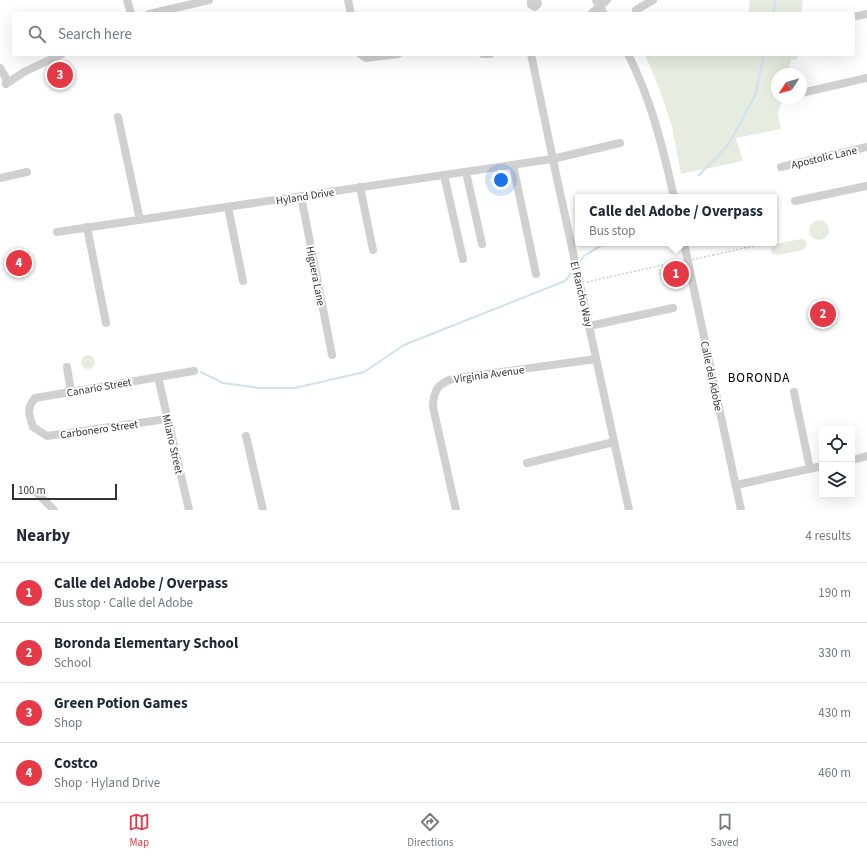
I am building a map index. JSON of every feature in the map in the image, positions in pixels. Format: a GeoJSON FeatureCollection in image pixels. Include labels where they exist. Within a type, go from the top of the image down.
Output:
{"type":"FeatureCollection","features":[{"type":"Feature","properties":{"kind":"street"},"geometry":{"type":"LineString","coordinates":[[127,0],[130,12]]}},
{"type":"Feature","properties":{"kind":"street"},"geometry":{"type":"LineString","coordinates":[[158,12],[208,0]]}},
{"type":"Feature","properties":{"kind":"street"},"geometry":{"type":"LineString","coordinates":[[348,0],[351,12]]}},
{"type":"Feature","properties":{"kind":"street"},"geometry":{"type":"LineString","coordinates":[[531,0],[531,5],[535,7],[538,4],[537,0]]}},
{"type":"Feature","properties":{"kind":"street"},"geometry":{"type":"LineString","coordinates":[[598,4],[607,0]]}},
{"type":"Feature","properties":{"kind":"street"},"geometry":{"type":"LineString","coordinates":[[636,10],[653,0]]}},
{"type":"Feature","properties":{"kind":"street"},"geometry":{"type":"LineString","coordinates":[[855,16],[867,14]]}},
{"type":"Feature","properties":{"kind":"street"},"geometry":{"type":"LineString","coordinates":[[3,82],[58,56]]}},
{"type":"Feature","properties":{"kind":"street"},"geometry":{"type":"LineString","coordinates":[[363,56],[366,58],[382,56]]}},
{"type":"Feature","properties":{"kind":"street","name":"El Rancho Way"},"geometry":{"type":"LineString","coordinates":[[531,56],[552,159],[629,510]]}},
{"type":"Feature","properties":{"kind":"street"},"geometry":{"type":"LineString","coordinates":[[625,56],[636,72]]}},
{"type":"Feature","properties":{"kind":"street"},"geometry":{"type":"LineString","coordinates":[[629,56],[648,100],[658,131],[673,194]]}},
{"type":"Feature","properties":{"kind":"street"},"geometry":{"type":"LineString","coordinates":[[0,68],[6,78],[3,82]]}},
{"type":"Feature","properties":{"kind":"street"},"geometry":{"type":"LineString","coordinates":[[807,92],[867,78]]}},
{"type":"Feature","properties":{"kind":"street"},"geometry":{"type":"LineString","coordinates":[[118,117],[140,220]]}},
{"type":"Feature","properties":{"kind":"street","name":"Hyland Drive"},"geometry":{"type":"LineString","coordinates":[[57,232],[552,159],[620,143]]}},
{"type":"Feature","properties":{"kind":"street","name":"Apostolic Lane"},"geometry":{"type":"LineString","coordinates":[[781,167],[867,147]]}},
{"type":"Feature","properties":{"kind":"street"},"geometry":{"type":"LineString","coordinates":[[513,165],[536,274]]}},
{"type":"Feature","properties":{"kind":"street"},"geometry":{"type":"LineString","coordinates":[[0,178],[27,172]]}},
{"type":"Feature","properties":{"kind":"street"},"geometry":{"type":"LineString","coordinates":[[466,172],[482,244]]}},
{"type":"Feature","properties":{"kind":"street"},"geometry":{"type":"LineString","coordinates":[[444,176],[463,259]]}},
{"type":"Feature","properties":{"kind":"street"},"geometry":{"type":"LineString","coordinates":[[795,201],[867,186]]}},
{"type":"Feature","properties":{"kind":"street"},"geometry":{"type":"LineString","coordinates":[[360,187],[373,250]]}},
{"type":"Feature","properties":{"kind":"street","name":"Higuera Lane"},"geometry":{"type":"LineString","coordinates":[[301,196],[332,355]]}},
{"type":"Feature","properties":{"kind":"street"},"geometry":{"type":"LineString","coordinates":[[228,207],[243,281]]}},
{"type":"Feature","properties":{"kind":"street"},"geometry":{"type":"LineString","coordinates":[[87,227],[106,323]]}},
{"type":"Feature","properties":{"kind":"street","name":"Calle del Adobe"},"geometry":{"type":"LineString","coordinates":[[685,246],[741,510]]}},
{"type":"Feature","properties":{"kind":"street"},"geometry":{"type":"LineString","coordinates":[[589,326],[673,308]]}},
{"type":"Feature","properties":{"kind":"street","name":"Virginia Avenue"},"geometry":{"type":"LineString","coordinates":[[456,510],[433,407],[433,397],[439,386],[444,382],[456,378],[596,359]]}},
{"type":"Feature","properties":{"kind":"street"},"geometry":{"type":"LineString","coordinates":[[67,367],[72,392]]}},
{"type":"Feature","properties":{"kind":"street","name":"Canario Street"},"geometry":{"type":"LineString","coordinates":[[33,427],[29,412],[30,404],[35,398],[194,371]]}},
{"type":"Feature","properties":{"kind":"street","name":"Milano Street"},"geometry":{"type":"LineString","coordinates":[[158,377],[189,510]]}},
{"type":"Feature","properties":{"kind":"street"},"geometry":{"type":"LineString","coordinates":[[794,392],[810,469]]}},
{"type":"Feature","properties":{"kind":"street","name":"Carbonero Street"},"geometry":{"type":"LineString","coordinates":[[33,427],[47,436],[167,419]]}},
{"type":"Feature","properties":{"kind":"street"},"geometry":{"type":"LineString","coordinates":[[246,436],[262,510]]}},
{"type":"Feature","properties":{"kind":"street"},"geometry":{"type":"LineString","coordinates":[[527,463],[614,442]]}},
{"type":"Feature","properties":{"kind":"street"},"geometry":{"type":"LineString","coordinates":[[855,459],[867,456]]}},
{"type":"Feature","properties":{"kind":"street"},"geometry":{"type":"LineString","coordinates":[[736,485],[819,467]]}},
{"type":"Feature","properties":{"kind":"street"},"geometry":{"type":"LineString","coordinates":[[38,494],[54,510]]}},
{"type":"Feature","properties":{"kind":"path"},"geometry":{"type":"LineString","coordinates":[[586,283],[753,246]]}},
{"type":"Feature","properties":{"kind":"path"},"geometry":{"type":"LineString","coordinates":[[666,265],[671,266],[674,273],[671,279],[666,280],[662,278],[659,271],[666,265]]}},
{"type":"Feature","properties":{"kind":"shaded area"},"geometry":{"type":"Polygon","coordinates":[[[750,0],[803,0],[801,12],[748,12],[750,0]]]}},
{"type":"Feature","properties":{"kind":"shaded area"},"geometry":{"type":"Polygon","coordinates":[[[646,56],[797,56],[797,59],[791,60],[789,68],[771,68],[771,104],[780,104],[778,114],[781,129],[736,138],[743,161],[681,174],[672,126],[646,56]]]}},
{"type":"Feature","properties":{"kind":"shaded area"},"geometry":{"type":"Polygon","coordinates":[[[819,220],[826,223],[829,230],[826,237],[819,240],[812,237],[809,230],[812,223],[819,220]]]}},
{"type":"Feature","properties":{"kind":"shaded area"},"geometry":{"type":"Polygon","coordinates":[[[802,239],[805,240],[806,246],[803,250],[777,255],[772,253],[771,249],[773,246],[777,246],[777,244],[802,239]]]}},
{"type":"Feature","properties":{"kind":"shaded area"},"geometry":{"type":"Polygon","coordinates":[[[85,355],[91,355],[95,359],[95,365],[91,369],[85,369],[81,365],[81,359],[85,355]]]}},
{"type":"Feature","properties":{"kind":"waterway"},"geometry":{"type":"LineString","coordinates":[[773,12],[775,0]]}},
{"type":"Feature","properties":{"kind":"waterway"},"geometry":{"type":"LineString","coordinates":[[699,175],[728,145],[755,96],[764,56]]}},
{"type":"Feature","properties":{"kind":"waterway"},"geometry":{"type":"LineString","coordinates":[[579,263],[584,256],[600,246]]}},
{"type":"Feature","properties":{"kind":"waterway"},"geometry":{"type":"LineString","coordinates":[[201,372],[223,383],[260,388],[295,388],[364,372],[404,345],[565,281],[574,270]]}},
{"type":"Feature","properties":{"kind":"place","name":"Green Potion Games"},"geometry":{"type":"Point","coordinates":[60,75]}},
{"type":"Feature","properties":{"kind":"place","name":"Costco"},"geometry":{"type":"Point","coordinates":[19,263]}},
{"type":"Feature","properties":{"kind":"place","name":"Calle del Adobe / Overpass"},"geometry":{"type":"Point","coordinates":[676,274]}},
{"type":"Feature","properties":{"kind":"place","name":"Boronda Elementary School"},"geometry":{"type":"Point","coordinates":[823,314]}},
{"type":"Feature","properties":{"kind":"district","name":"BORONDA"},"geometry":{"type":"Point","coordinates":[759,377]}}]}
